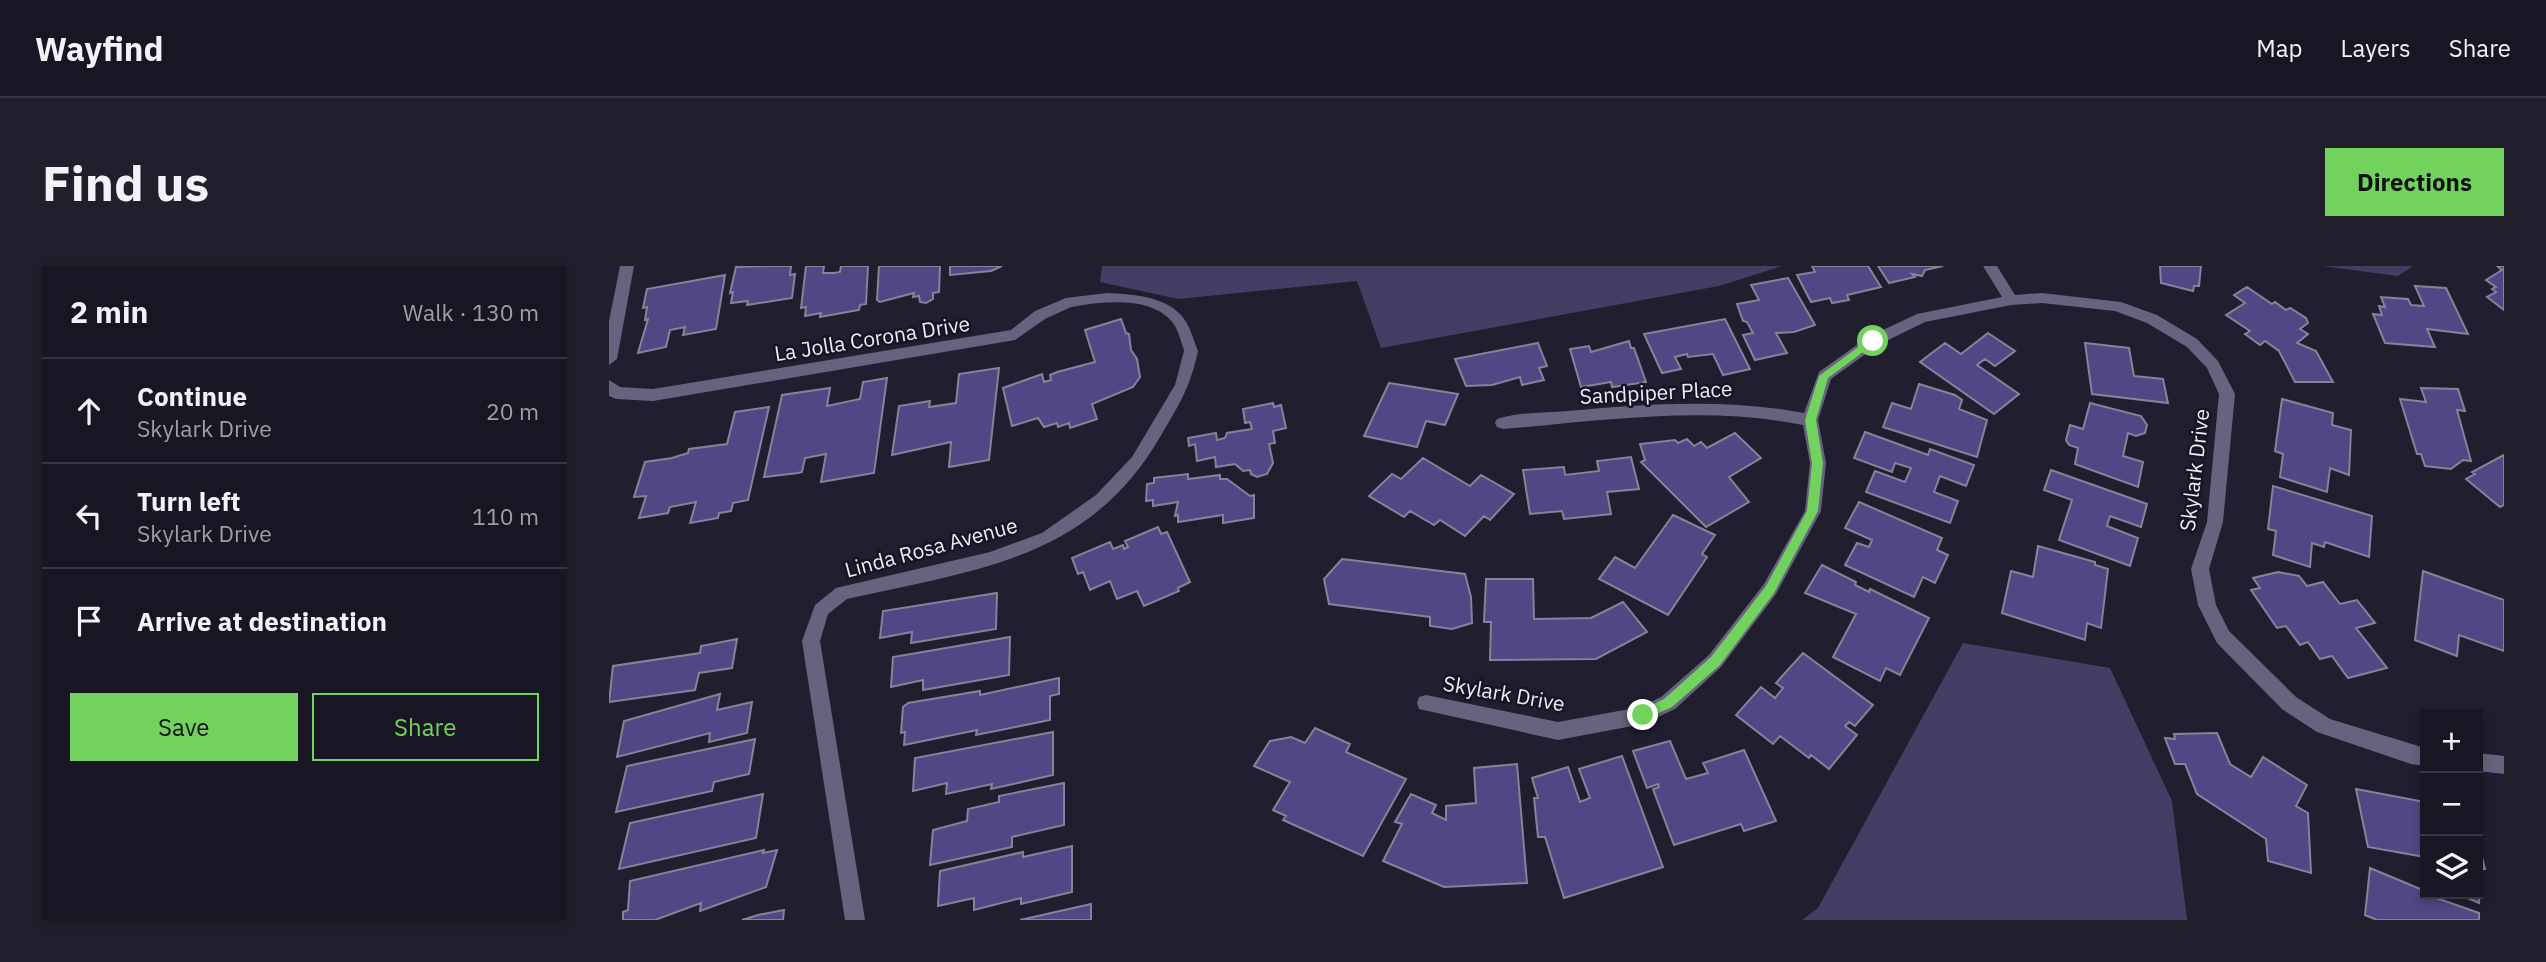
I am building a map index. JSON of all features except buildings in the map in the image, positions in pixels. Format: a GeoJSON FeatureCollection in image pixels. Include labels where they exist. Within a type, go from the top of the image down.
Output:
{"type":"FeatureCollection","features":[{"type":"Feature","properties":{"kind":"street"},"geometry":{"type":"LineString","coordinates":[[609,359],[627,266]]}},
{"type":"Feature","properties":{"kind":"street"},"geometry":{"type":"LineString","coordinates":[[1990,266],[2011,300]]}},
{"type":"Feature","properties":{"kind":"street","name":"Skylark Drive"},"geometry":{"type":"LineString","coordinates":[[1426,702],[1558,731],[1643,715],[1668,703],[1715,661],[1770,589],[1813,511],[1818,463],[1811,420],[1824,376],[1873,341],[1922,318],[2011,300],[2042,298],[2116,306],[2153,319],[2192,344],[2214,365],[2227,394],[2215,522],[2200,569],[2207,605],[2223,637],[2289,703],[2324,726],[2420,756]]}},
{"type":"Feature","properties":{"kind":"street","name":"La Jolla Corona Drive"},"geometry":{"type":"LineString","coordinates":[[609,386],[616,393],[653,396],[1015,335],[1041,315],[1066,303]]}},
{"type":"Feature","properties":{"kind":"street","name":"Linda Rosa Avenue"},"geometry":{"type":"LineString","coordinates":[[855,920],[811,641],[821,610],[842,593],[991,559],[1048,538],[1070,523],[1102,500],[1138,461],[1183,385],[1191,351]]}},
{"type":"Feature","properties":{"kind":"street","name":"Sandpiper Place"},"geometry":{"type":"LineString","coordinates":[[1503,423],[1732,407],[1772,410],[1811,420]]}},
{"type":"Feature","properties":{"kind":"street"},"geometry":{"type":"LineString","coordinates":[[2483,763],[2504,765]]}},
{"type":"Feature","properties":{"kind":"lane","name":"La Jolla Corona Drive"},"geometry":{"type":"LineString","coordinates":[[1066,303],[1091,298],[1135,300]]}},
{"type":"Feature","properties":{"kind":"lane","name":"Linda Rosa Avenue"},"geometry":{"type":"LineString","coordinates":[[1135,300],[1159,307],[1177,317],[1191,351]]}},
{"type":"Feature","properties":{"kind":"shaded area"},"geometry":{"type":"Polygon","coordinates":[[[1102,266],[1782,266],[1719,286],[1381,348],[1357,281],[1178,299],[1100,282],[1102,266]]]}},
{"type":"Feature","properties":{"kind":"shaded area"},"geometry":{"type":"Polygon","coordinates":[[[2322,266],[2413,266],[2398,276],[2322,266]]]}},
{"type":"Feature","properties":{"kind":"shaded area"},"geometry":{"type":"Polygon","coordinates":[[[1963,643],[2110,668],[2172,801],[2187,920],[1802,920],[1818,908],[1963,643]]]}},
{"type":"Feature","properties":{"kind":"route"},"geometry":{"type":"LineString","coordinates":[[1643,715],[1668,703],[1715,661],[1770,589],[1813,511],[1818,463],[1811,420],[1824,376],[1873,341]]}}]}
